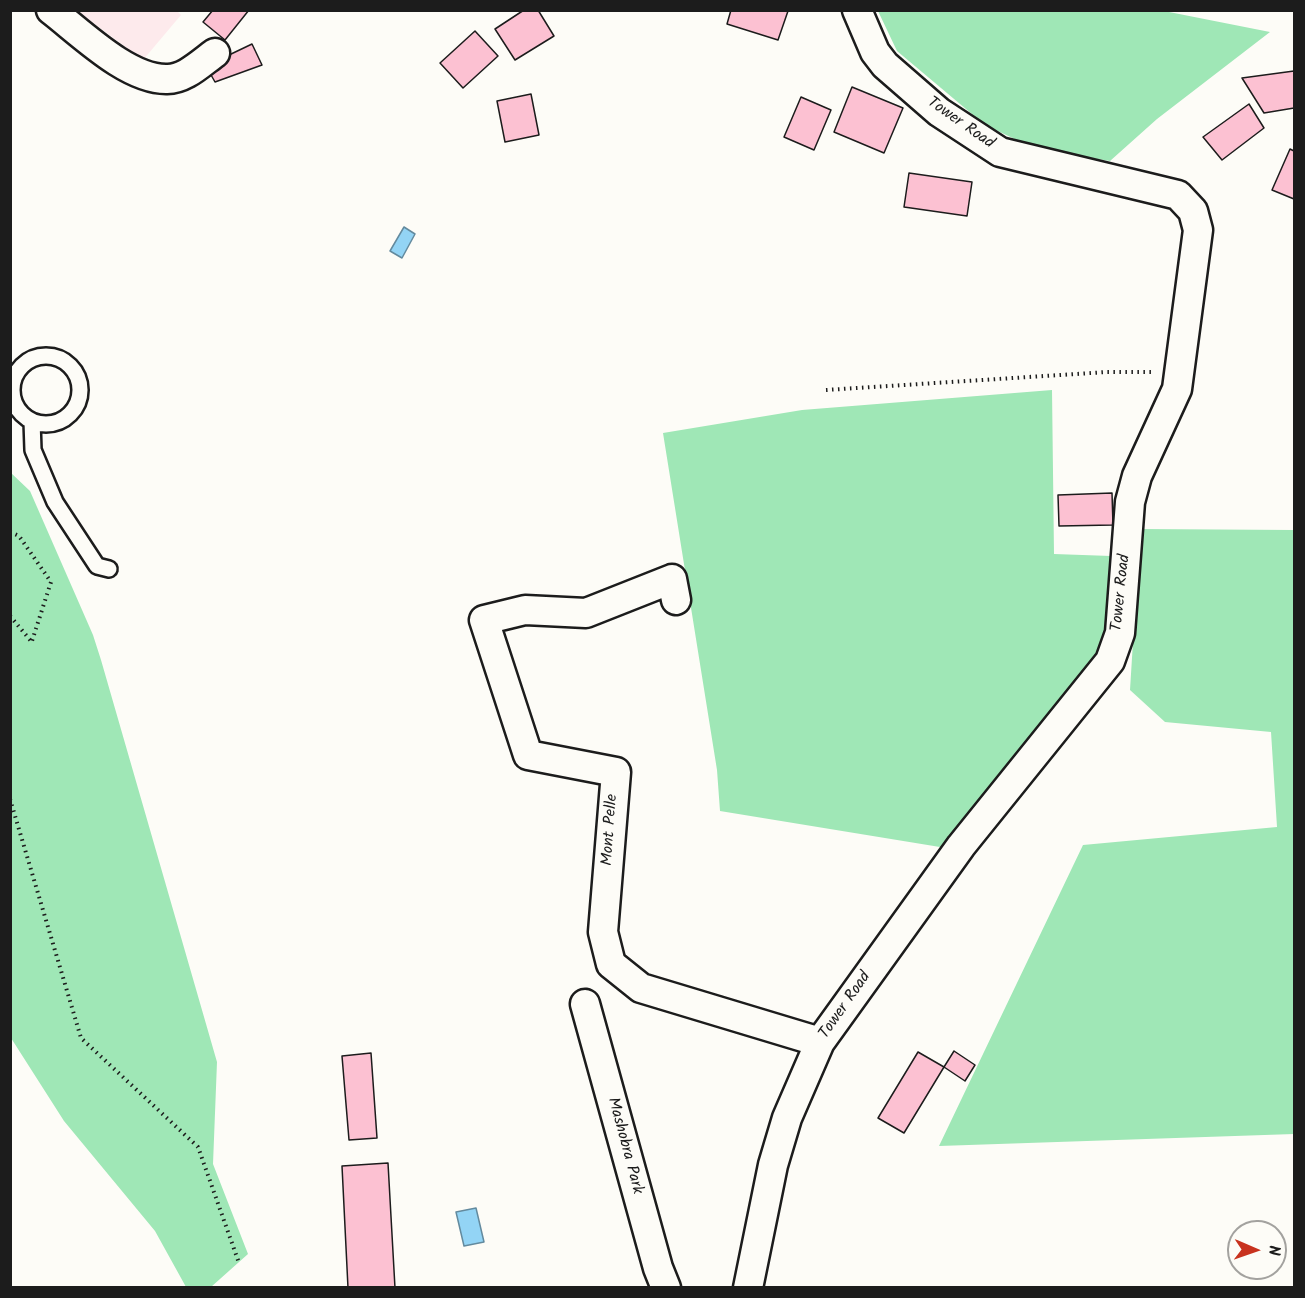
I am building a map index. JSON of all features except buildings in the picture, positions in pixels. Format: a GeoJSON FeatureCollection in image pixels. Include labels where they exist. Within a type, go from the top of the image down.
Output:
{"type":"FeatureCollection","features":[{"type":"Feature","properties":{"kind":"street"},"geometry":{"type":"LineString","coordinates":[[51,10],[133,72],[167,80],[183,75],[215,53]]}},
{"type":"Feature","properties":{"kind":"street","name":"Tower Road"},"geometry":{"type":"LineString","coordinates":[[748,1287],[773,1165],[787,1118],[820,1041],[961,846],[1110,661],[1120,633],[1130,502],[1137,476],[1177,389],[1198,230],[1192,211],[1178,195],[1000,152],[939,112],[885,66],[874,52],[859,20],[857,10]]}},
{"type":"Feature","properties":{"kind":"street","name":"Mont Pelle"},"geometry":{"type":"LineString","coordinates":[[676,600],[672,579],[586,613],[525,610],[484,621],[528,755],[616,772],[603,932],[611,964],[641,988],[820,1041]]}},
{"type":"Feature","properties":{"kind":"street","name":"Mashobra Park"},"geometry":{"type":"LineString","coordinates":[[585,1004],[658,1268],[666,1287]]}},
{"type":"Feature","properties":{"kind":"lane"},"geometry":{"type":"LineString","coordinates":[[40,357],[52,357],[71,368],[80,389],[73,410],[65,418],[44,424],[32,421],[16,407],[13,397],[12,387],[16,364],[40,357]]}},
{"type":"Feature","properties":{"kind":"lane"},"geometry":{"type":"LineString","coordinates":[[32,421],[33,450],[55,502],[97,566],[109,569]]}},
{"type":"Feature","properties":{"kind":"path"},"geometry":{"type":"LineString","coordinates":[[826,390],[1107,372],[1179,372]]}},
{"type":"Feature","properties":{"kind":"path"},"geometry":{"type":"LineString","coordinates":[[10,532],[19,536],[51,582],[32,641],[10,616]]}},
{"type":"Feature","properties":{"kind":"path"},"geometry":{"type":"LineString","coordinates":[[10,799],[81,1038],[198,1147],[239,1263]]}},
{"type":"Feature","properties":{"kind":"shaded area"},"geometry":{"type":"Polygon","coordinates":[[[176,10],[181,15],[143,60],[77,11],[176,10]]]}},
{"type":"Feature","properties":{"kind":"green space"},"geometry":{"type":"Polygon","coordinates":[[[878,11],[1164,11],[1270,32],[1157,119],[1110,161],[1036,149],[985,125],[897,51],[878,11]]]}},
{"type":"Feature","properties":{"kind":"green space"},"geometry":{"type":"Polygon","coordinates":[[[1052,390],[1054,554],[1111,556],[1109,618],[1096,659],[946,848],[720,811],[717,770],[663,433],[802,410],[1052,390]]]}},
{"type":"Feature","properties":{"kind":"green space"},"geometry":{"type":"Polygon","coordinates":[[[10,472],[30,491],[93,635],[217,1062],[213,1164],[248,1254],[211,1287],[186,1287],[155,1231],[64,1121],[11,1038],[10,472]]]}},
{"type":"Feature","properties":{"kind":"green space"},"geometry":{"type":"Polygon","coordinates":[[[1140,529],[1294,530],[1294,1134],[939,1146],[1083,845],[1277,827],[1271,732],[1165,722],[1130,690],[1140,529]]]}},
{"type":"Feature","properties":{"kind":"water"},"geometry":{"type":"Polygon","coordinates":[[[404,227],[415,234],[402,258],[390,251],[404,227]]]}},
{"type":"Feature","properties":{"kind":"water"},"geometry":{"type":"Polygon","coordinates":[[[476,1208],[484,1242],[464,1246],[456,1212],[476,1208]]]}}]}
